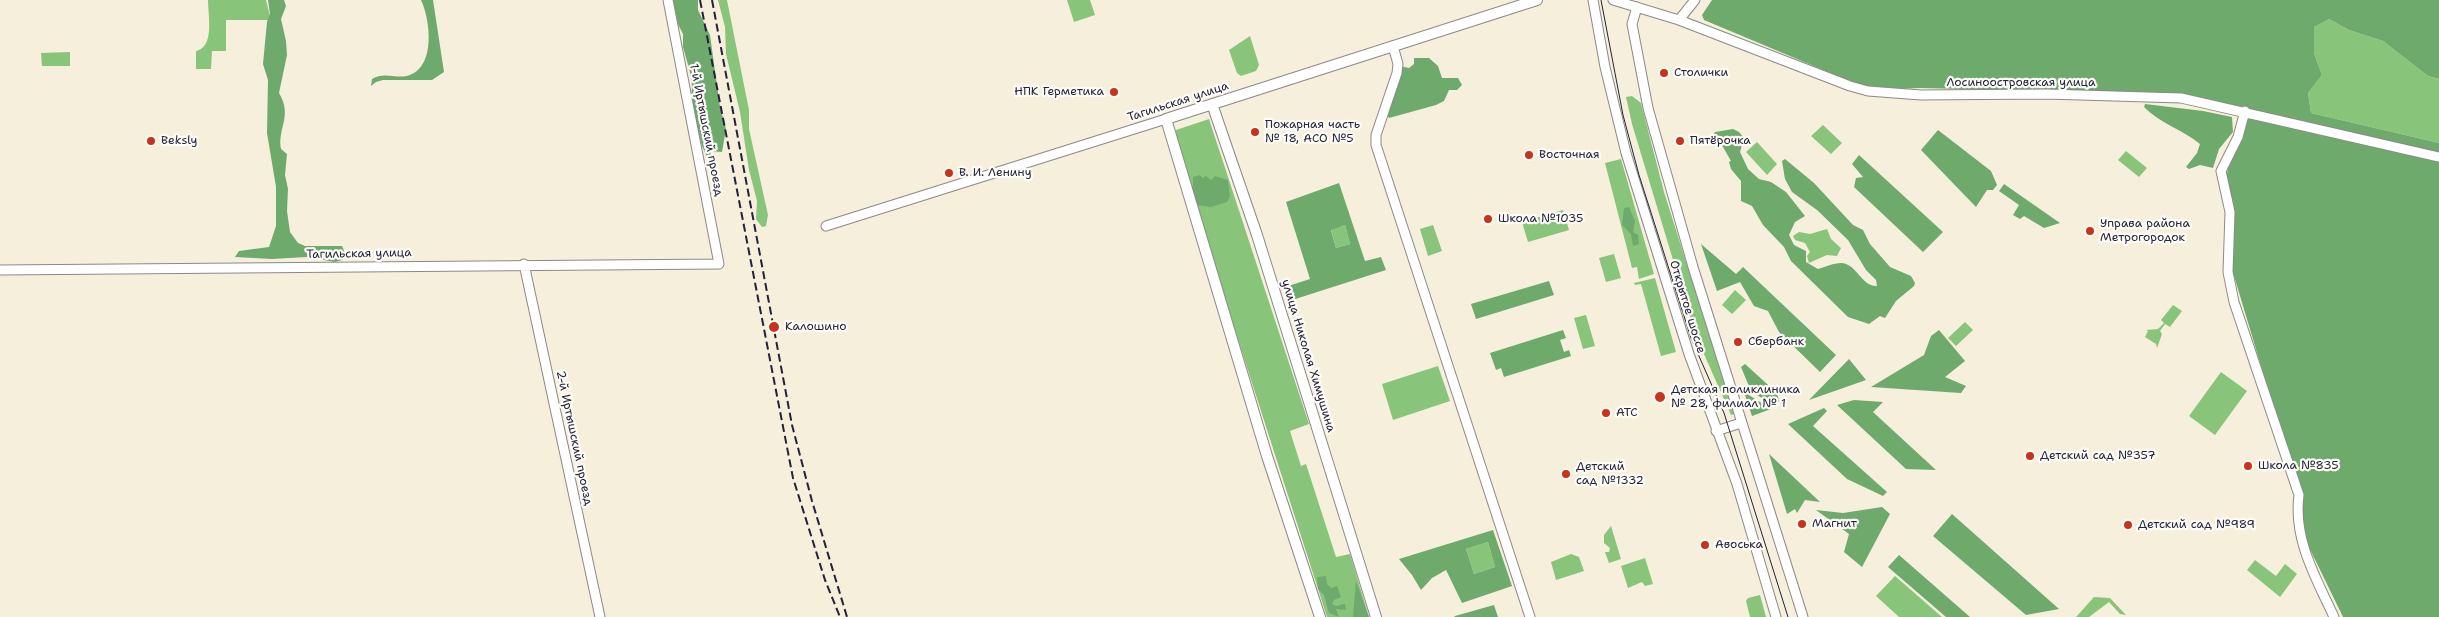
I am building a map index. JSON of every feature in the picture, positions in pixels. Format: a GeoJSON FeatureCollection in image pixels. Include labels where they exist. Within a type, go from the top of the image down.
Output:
{"type":"FeatureCollection","features":[{"type":"Feature","properties":{"kind":"main road","name":"Тагильская улица"},"geometry":{"type":"LineString","coordinates":[[1166,119],[1537,0]]}},
{"type":"Feature","properties":{"kind":"main road","name":"улица Николая Химушина"},"geometry":{"type":"LineString","coordinates":[[1212,104],[1260,244],[1376,617]]}},
{"type":"Feature","properties":{"kind":"main road"},"geometry":{"type":"LineString","coordinates":[[1166,119],[1269,461],[1320,617]]}},
{"type":"Feature","properties":{"kind":"street","name":"1-й Иртышский проезд"},"geometry":{"type":"LineString","coordinates":[[668,0],[719,264]]}},
{"type":"Feature","properties":{"kind":"street","name":"Открытое шоссе"},"geometry":{"type":"LineString","coordinates":[[1593,0],[1605,67],[1626,153],[1689,354],[1736,484],[1776,617]]}},
{"type":"Feature","properties":{"kind":"street","name":"Лосиноостровская улица"},"geometry":{"type":"LineString","coordinates":[[1613,0],[1679,20],[1850,86],[1868,91],[1921,95],[2046,94],[2181,98],[2245,111],[2439,157]]}},
{"type":"Feature","properties":{"kind":"street"},"geometry":{"type":"LineString","coordinates":[[1679,20],[1695,0]]}},
{"type":"Feature","properties":{"kind":"street"},"geometry":{"type":"LineString","coordinates":[[1637,7],[1632,24],[1648,108],[1673,201],[1802,617]]}},
{"type":"Feature","properties":{"kind":"street"},"geometry":{"type":"LineString","coordinates":[[1393,46],[1398,64],[1397,73],[1376,135],[1376,145],[1530,617]]}},
{"type":"Feature","properties":{"kind":"street"},"geometry":{"type":"LineString","coordinates":[[2245,111],[2238,137],[2221,171],[2230,212],[2228,272],[2234,302],[2299,496],[2297,510],[2301,541],[2334,617]]}},
{"type":"Feature","properties":{"kind":"street","name":"Тагильская улица"},"geometry":{"type":"LineString","coordinates":[[826,226],[1166,119]]}},
{"type":"Feature","properties":{"kind":"street","name":"Тагильская улица"},"geometry":{"type":"LineString","coordinates":[[0,270],[524,264],[719,264]]}},
{"type":"Feature","properties":{"kind":"street","name":"2-й Иртышский проезд"},"geometry":{"type":"LineString","coordinates":[[524,264],[600,617]]}},
{"type":"Feature","properties":{"kind":"street"},"geometry":{"type":"LineString","coordinates":[[1716,431],[1741,423]]}},
{"type":"Feature","properties":{"kind":"green space"},"geometry":{"type":"Polygon","coordinates":[[[208,0],[266,0],[271,20],[226,20],[226,51],[212,51],[211,69],[196,69],[196,51],[202,48],[208,37],[208,0]]]}},
{"type":"Feature","properties":{"kind":"green space"},"geometry":{"type":"Polygon","coordinates":[[[268,0],[284,0],[286,6],[281,19],[287,55],[279,93],[285,109],[280,142],[281,149],[287,154],[285,175],[288,189],[287,211],[290,232],[298,243],[305,246],[342,246],[345,253],[342,260],[335,262],[307,257],[272,259],[235,257],[239,251],[269,247],[276,226],[276,187],[267,133],[268,80],[263,64],[267,22],[270,14],[268,0]]]}},
{"type":"Feature","properties":{"kind":"green space"},"geometry":{"type":"Polygon","coordinates":[[[421,0],[433,0],[444,72],[432,80],[383,80],[371,86],[372,79],[377,77],[410,75],[418,70],[424,62],[429,41],[427,18],[421,0]]]}},
{"type":"Feature","properties":{"kind":"green space"},"geometry":{"type":"Polygon","coordinates":[[[673,0],[698,0],[698,10],[710,35],[720,107],[726,129],[722,152],[711,151],[709,161],[702,146],[691,105],[692,86],[690,72],[683,47],[683,34],[678,24],[673,0]]]}},
{"type":"Feature","properties":{"kind":"green space"},"geometry":{"type":"Polygon","coordinates":[[[718,0],[727,0],[749,110],[749,129],[768,215],[766,226],[762,227],[756,219],[757,201],[749,170],[740,112],[726,54],[725,27],[718,0]]]}},
{"type":"Feature","properties":{"kind":"green space"},"geometry":{"type":"Polygon","coordinates":[[[1067,0],[1090,0],[1095,15],[1074,22],[1067,0]]]}},
{"type":"Feature","properties":{"kind":"green space"},"geometry":{"type":"Polygon","coordinates":[[[1712,0],[2439,0],[2439,79],[2428,76],[2383,41],[2349,30],[2329,19],[2314,27],[2314,53],[2322,75],[2308,93],[2311,113],[2439,143],[2439,152],[2184,94],[1920,88],[1871,90],[1704,20],[1702,15],[1712,0]]]}},
{"type":"Feature","properties":{"kind":"green space"},"geometry":{"type":"Polygon","coordinates":[[[2329,19],[2349,30],[2383,41],[2428,76],[2439,79],[2439,143],[2311,113],[2308,93],[2322,75],[2314,53],[2314,27],[2329,19]]]}},
{"type":"Feature","properties":{"kind":"green space"},"geometry":{"type":"Polygon","coordinates":[[[1250,36],[1259,65],[1256,71],[1241,76],[1237,73],[1229,50],[1250,36]]]}},
{"type":"Feature","properties":{"kind":"green space"},"geometry":{"type":"Polygon","coordinates":[[[70,52],[70,66],[42,66],[41,53],[70,52]]]}},
{"type":"Feature","properties":{"kind":"green space"},"geometry":{"type":"Polygon","coordinates":[[[1414,58],[1429,58],[1438,66],[1442,78],[1458,78],[1462,85],[1457,90],[1449,90],[1444,101],[1436,105],[1389,118],[1386,113],[1400,66],[1409,68],[1414,64],[1414,58]]]}},
{"type":"Feature","properties":{"kind":"green space"},"geometry":{"type":"Polygon","coordinates":[[[1632,96],[1641,103],[1664,192],[1734,414],[1731,415],[1696,336],[1632,124],[1626,97],[1632,96]]]}},
{"type":"Feature","properties":{"kind":"green space"},"geometry":{"type":"Polygon","coordinates":[[[2145,104],[2203,111],[2232,117],[2233,132],[2219,149],[2213,168],[2200,165],[2189,169],[2186,167],[2197,153],[2200,144],[2150,113],[2144,107],[2145,104]]]}},
{"type":"Feature","properties":{"kind":"green space"},"geometry":{"type":"Polygon","coordinates":[[[2247,115],[2439,161],[2439,617],[2343,617],[2306,541],[2300,512],[2304,494],[2297,479],[2276,416],[2232,269],[2226,179],[2229,163],[2247,115]]]}},
{"type":"Feature","properties":{"kind":"green space"},"geometry":{"type":"Polygon","coordinates":[[[1209,119],[1309,424],[1290,431],[1301,466],[1306,464],[1336,557],[1350,554],[1369,617],[1327,617],[1195,205],[1176,133],[1176,130],[1209,119]]]}},
{"type":"Feature","properties":{"kind":"green space"},"geometry":{"type":"Polygon","coordinates":[[[1823,125],[1842,143],[1831,154],[1811,136],[1823,125]]]}},
{"type":"Feature","properties":{"kind":"green space"},"geometry":{"type":"Polygon","coordinates":[[[1733,129],[1744,138],[1740,152],[1748,169],[1759,179],[1771,182],[1786,192],[1805,216],[1795,222],[1789,235],[1794,245],[1806,251],[1806,262],[1818,269],[1835,264],[1846,264],[1867,283],[1877,286],[1876,280],[1866,270],[1848,240],[1817,210],[1792,192],[1785,179],[1782,161],[1785,159],[1814,183],[1853,225],[1863,230],[1870,244],[1890,267],[1911,276],[1915,283],[1914,286],[1896,301],[1885,318],[1880,316],[1869,324],[1848,317],[1791,261],[1784,247],[1763,225],[1752,206],[1741,201],[1741,181],[1731,169],[1729,162],[1731,161],[1723,147],[1713,135],[1715,132],[1733,129]]]}},
{"type":"Feature","properties":{"kind":"green space"},"geometry":{"type":"Polygon","coordinates":[[[1938,130],[1991,171],[1997,185],[1993,190],[1987,190],[1976,207],[1921,150],[1938,130]]]}},
{"type":"Feature","properties":{"kind":"green space"},"geometry":{"type":"Polygon","coordinates":[[[1757,142],[1777,164],[1767,175],[1746,152],[1757,142]]]}},
{"type":"Feature","properties":{"kind":"green space"},"geometry":{"type":"Polygon","coordinates":[[[2126,151],[2147,168],[2139,177],[2118,160],[2126,151]]]}},
{"type":"Feature","properties":{"kind":"green space"},"geometry":{"type":"Polygon","coordinates":[[[1859,155],[1943,232],[1923,252],[1854,187],[1856,178],[1863,177],[1852,164],[1859,155]]]}},
{"type":"Feature","properties":{"kind":"green space"},"geometry":{"type":"Polygon","coordinates":[[[1621,159],[1654,274],[1639,279],[1637,267],[1632,268],[1605,163],[1621,159]]]}},
{"type":"Feature","properties":{"kind":"green space"},"geometry":{"type":"Polygon","coordinates":[[[1200,175],[1203,178],[1206,176],[1211,180],[1215,176],[1228,180],[1230,196],[1227,202],[1211,207],[1195,205],[1191,188],[1193,186],[1193,177],[1200,175]]]}},
{"type":"Feature","properties":{"kind":"green space"},"geometry":{"type":"Polygon","coordinates":[[[1339,183],[1365,261],[1381,257],[1386,270],[1289,301],[1285,287],[1310,279],[1286,202],[1339,183]],[[1345,225],[1331,230],[1336,248],[1350,244],[1345,225]]]}},
{"type":"Feature","properties":{"kind":"green space"},"geometry":{"type":"Polygon","coordinates":[[[2004,184],[2060,223],[2044,228],[2024,216],[2020,219],[2013,215],[2019,205],[1999,191],[2004,184]]]}},
{"type":"Feature","properties":{"kind":"green space"},"geometry":{"type":"Polygon","coordinates":[[[1629,207],[1635,221],[1633,232],[1638,235],[1639,244],[1633,246],[1631,234],[1622,225],[1624,208],[1629,207]]]}},
{"type":"Feature","properties":{"kind":"green space"},"geometry":{"type":"Polygon","coordinates":[[[1563,210],[1569,230],[1528,242],[1522,222],[1563,210]]]}},
{"type":"Feature","properties":{"kind":"green space"},"geometry":{"type":"Polygon","coordinates":[[[1345,225],[1350,244],[1336,248],[1331,229],[1345,225]]]}},
{"type":"Feature","properties":{"kind":"green space"},"geometry":{"type":"Polygon","coordinates":[[[1433,225],[1442,251],[1428,256],[1420,229],[1433,225]]]}},
{"type":"Feature","properties":{"kind":"green space"},"geometry":{"type":"Polygon","coordinates":[[[1827,229],[1831,239],[1841,248],[1837,256],[1827,255],[1809,263],[1807,256],[1810,252],[1805,243],[1795,240],[1793,236],[1799,232],[1810,234],[1827,229]]]}},
{"type":"Feature","properties":{"kind":"green space"},"geometry":{"type":"Polygon","coordinates":[[[1701,244],[1736,274],[1743,267],[1836,355],[1820,372],[1779,332],[1768,311],[1754,306],[1740,282],[1717,291],[1701,244]]]}},
{"type":"Feature","properties":{"kind":"green space"},"geometry":{"type":"Polygon","coordinates":[[[1614,254],[1621,278],[1606,282],[1599,258],[1614,254]]]}},
{"type":"Feature","properties":{"kind":"green space"},"geometry":{"type":"Polygon","coordinates":[[[1655,278],[1676,352],[1661,356],[1641,284],[1635,285],[1634,283],[1655,278]]]}},
{"type":"Feature","properties":{"kind":"green space"},"geometry":{"type":"Polygon","coordinates":[[[1549,281],[1554,295],[1476,319],[1471,304],[1549,281]]]}},
{"type":"Feature","properties":{"kind":"green space"},"geometry":{"type":"Polygon","coordinates":[[[1735,290],[1746,300],[1732,314],[1722,305],[1735,290]]]}},
{"type":"Feature","properties":{"kind":"green space"},"geometry":{"type":"Polygon","coordinates":[[[2173,305],[2182,311],[2170,327],[2165,324],[2160,331],[2162,334],[2157,348],[2156,344],[2145,337],[2148,331],[2146,330],[2158,329],[2164,323],[2161,320],[2173,305]]]}},
{"type":"Feature","properties":{"kind":"green space"},"geometry":{"type":"Polygon","coordinates":[[[1586,315],[1595,346],[1583,349],[1574,318],[1586,315]]]}},
{"type":"Feature","properties":{"kind":"green space"},"geometry":{"type":"Polygon","coordinates":[[[1965,322],[1973,330],[1956,346],[1948,338],[1965,322]]]}},
{"type":"Feature","properties":{"kind":"green space"},"geometry":{"type":"Polygon","coordinates":[[[1563,330],[1566,338],[1560,340],[1564,352],[1569,350],[1571,356],[1504,377],[1501,368],[1496,370],[1490,353],[1563,330]]]}},
{"type":"Feature","properties":{"kind":"green space"},"geometry":{"type":"Polygon","coordinates":[[[1939,330],[1965,361],[1945,377],[1966,386],[1961,393],[1871,387],[1924,355],[1931,336],[1939,330]]]}},
{"type":"Feature","properties":{"kind":"green space"},"geometry":{"type":"Polygon","coordinates":[[[1849,359],[1866,380],[1809,400],[1849,359]]]}},
{"type":"Feature","properties":{"kind":"green space"},"geometry":{"type":"Polygon","coordinates":[[[1745,364],[1777,393],[1779,401],[1774,406],[1751,391],[1741,367],[1745,364]]]}},
{"type":"Feature","properties":{"kind":"green space"},"geometry":{"type":"Polygon","coordinates":[[[1438,366],[1450,401],[1393,420],[1382,384],[1438,366]]]}},
{"type":"Feature","properties":{"kind":"green space"},"geometry":{"type":"Polygon","coordinates":[[[2221,372],[2247,391],[2215,435],[2189,416],[2221,372]]]}},
{"type":"Feature","properties":{"kind":"green space"},"geometry":{"type":"Polygon","coordinates":[[[1744,392],[1771,409],[1752,416],[1744,392]]]}},
{"type":"Feature","properties":{"kind":"green space"},"geometry":{"type":"Polygon","coordinates":[[[1854,400],[1883,402],[1873,412],[1936,470],[1906,469],[1837,405],[1854,400]]]}},
{"type":"Feature","properties":{"kind":"green space"},"geometry":{"type":"Polygon","coordinates":[[[1824,408],[1827,411],[1813,426],[1887,492],[1883,496],[1847,479],[1788,424],[1824,408]]]}},
{"type":"Feature","properties":{"kind":"green space"},"geometry":{"type":"Polygon","coordinates":[[[1769,454],[1820,502],[1805,500],[1797,513],[1795,509],[1787,514],[1769,454]]]}},
{"type":"Feature","properties":{"kind":"green space"},"geometry":{"type":"Polygon","coordinates":[[[1882,507],[1890,514],[1862,567],[1844,552],[1849,534],[1816,510],[1843,513],[1882,507]]]}},
{"type":"Feature","properties":{"kind":"green space"},"geometry":{"type":"Polygon","coordinates":[[[1952,514],[2059,609],[2026,615],[1933,536],[1952,514]]]}},
{"type":"Feature","properties":{"kind":"green space"},"geometry":{"type":"Polygon","coordinates":[[[1611,526],[1621,559],[1609,563],[1605,552],[1609,552],[1610,548],[1604,543],[1604,535],[1611,526]]]}},
{"type":"Feature","properties":{"kind":"green space"},"geometry":{"type":"Polygon","coordinates":[[[1493,530],[1512,586],[1462,603],[1446,570],[1432,578],[1421,590],[1399,559],[1493,530]],[[1488,542],[1466,549],[1474,574],[1495,567],[1488,542]]]}},
{"type":"Feature","properties":{"kind":"green space"},"geometry":{"type":"Polygon","coordinates":[[[1488,542],[1495,567],[1474,574],[1466,549],[1488,542]]]}},
{"type":"Feature","properties":{"kind":"green space"},"geometry":{"type":"Polygon","coordinates":[[[1571,554],[1579,557],[1584,571],[1556,580],[1551,562],[1571,554]]]}},
{"type":"Feature","properties":{"kind":"green space"},"geometry":{"type":"Polygon","coordinates":[[[1899,555],[1970,617],[1946,617],[1888,567],[1899,555]]]}},
{"type":"Feature","properties":{"kind":"green space"},"geometry":{"type":"Polygon","coordinates":[[[1645,558],[1653,584],[1645,586],[1642,582],[1628,588],[1621,566],[1645,558]]]}},
{"type":"Feature","properties":{"kind":"green space"},"geometry":{"type":"Polygon","coordinates":[[[2255,560],[2276,576],[2285,564],[2297,574],[2280,597],[2247,570],[2255,560]]]}},
{"type":"Feature","properties":{"kind":"green space"},"geometry":{"type":"Polygon","coordinates":[[[1326,576],[1327,584],[1331,588],[1337,586],[1341,597],[1334,600],[1332,604],[1336,606],[1345,604],[1346,610],[1336,609],[1339,617],[1329,613],[1324,595],[1318,589],[1317,577],[1326,576]]]}},
{"type":"Feature","properties":{"kind":"green space"},"geometry":{"type":"Polygon","coordinates":[[[1895,576],[1942,617],[1899,617],[1876,596],[1895,576]]]}},
{"type":"Feature","properties":{"kind":"green space"},"geometry":{"type":"Polygon","coordinates":[[[1356,581],[1369,617],[1353,617],[1356,581]]]}},
{"type":"Feature","properties":{"kind":"green space"},"geometry":{"type":"Polygon","coordinates":[[[1760,595],[1766,617],[1750,617],[1746,601],[1748,598],[1760,595]]]}},
{"type":"Feature","properties":{"kind":"green space"},"geometry":{"type":"Polygon","coordinates":[[[2094,597],[2110,598],[2126,615],[2120,614],[2109,602],[2089,617],[2076,617],[2094,597]]]}},
{"type":"Feature","properties":{"kind":"green space"},"geometry":{"type":"Polygon","coordinates":[[[1494,605],[1498,617],[1454,617],[1455,616],[1494,605]]]}},
{"type":"Feature","properties":{"kind":"tram line"},"geometry":{"type":"LineString","coordinates":[[1601,0],[1623,115],[1639,175],[1691,338],[1724,413],[1788,617]]}},
{"type":"Feature","properties":{"kind":"railway"},"geometry":{"type":"LineString","coordinates":[[700,0],[793,478],[825,580],[840,617]]}},
{"type":"Feature","properties":{"kind":"railway"},"geometry":{"type":"LineString","coordinates":[[712,0],[792,425],[812,501],[847,617]]}},
{"type":"Feature","properties":{"kind":"place","name":"Столички"},"geometry":{"type":"Point","coordinates":[1664,73]}},
{"type":"Feature","properties":{"kind":"place","name":"НПК Герметика"},"geometry":{"type":"Point","coordinates":[1114,92]}},
{"type":"Feature","properties":{"kind":"place","name":"Пожарная часть № 18, АСО №5"},"geometry":{"type":"Point","coordinates":[1255,132]}},
{"type":"Feature","properties":{"kind":"place","name":"Beksly"},"geometry":{"type":"Point","coordinates":[151,141]}},
{"type":"Feature","properties":{"kind":"place","name":"Пятёрочка"},"geometry":{"type":"Point","coordinates":[1680,141]}},
{"type":"Feature","properties":{"kind":"place","name":"Восточная"},"geometry":{"type":"Point","coordinates":[1529,155]}},
{"type":"Feature","properties":{"kind":"place","name":"В. И. Ленину"},"geometry":{"type":"Point","coordinates":[949,173]}},
{"type":"Feature","properties":{"kind":"place","name":"Школа №1035"},"geometry":{"type":"Point","coordinates":[1488,219]}},
{"type":"Feature","properties":{"kind":"place","name":"Управа района Метрогородок"},"geometry":{"type":"Point","coordinates":[2090,231]}},
{"type":"Feature","properties":{"kind":"place","name":"Калошино"},"geometry":{"type":"Point","coordinates":[774,327]}},
{"type":"Feature","properties":{"kind":"place","name":"Сбербанк"},"geometry":{"type":"Point","coordinates":[1738,342]}},
{"type":"Feature","properties":{"kind":"place","name":"Детская поликлиника № 28, филиал № 1"},"geometry":{"type":"Point","coordinates":[1660,397]}},
{"type":"Feature","properties":{"kind":"place","name":"АТС"},"geometry":{"type":"Point","coordinates":[1606,413]}},
{"type":"Feature","properties":{"kind":"place","name":"Детский сад №357"},"geometry":{"type":"Point","coordinates":[2030,456]}},
{"type":"Feature","properties":{"kind":"place","name":"Школа №835"},"geometry":{"type":"Point","coordinates":[2248,466]}},
{"type":"Feature","properties":{"kind":"place","name":"Детский сад №1332"},"geometry":{"type":"Point","coordinates":[1566,474]}},
{"type":"Feature","properties":{"kind":"place","name":"Магнит"},"geometry":{"type":"Point","coordinates":[1802,524]}},
{"type":"Feature","properties":{"kind":"place","name":"Детский сад №989"},"geometry":{"type":"Point","coordinates":[2128,525]}},
{"type":"Feature","properties":{"kind":"place","name":"Авоська"},"geometry":{"type":"Point","coordinates":[1705,545]}}]}
